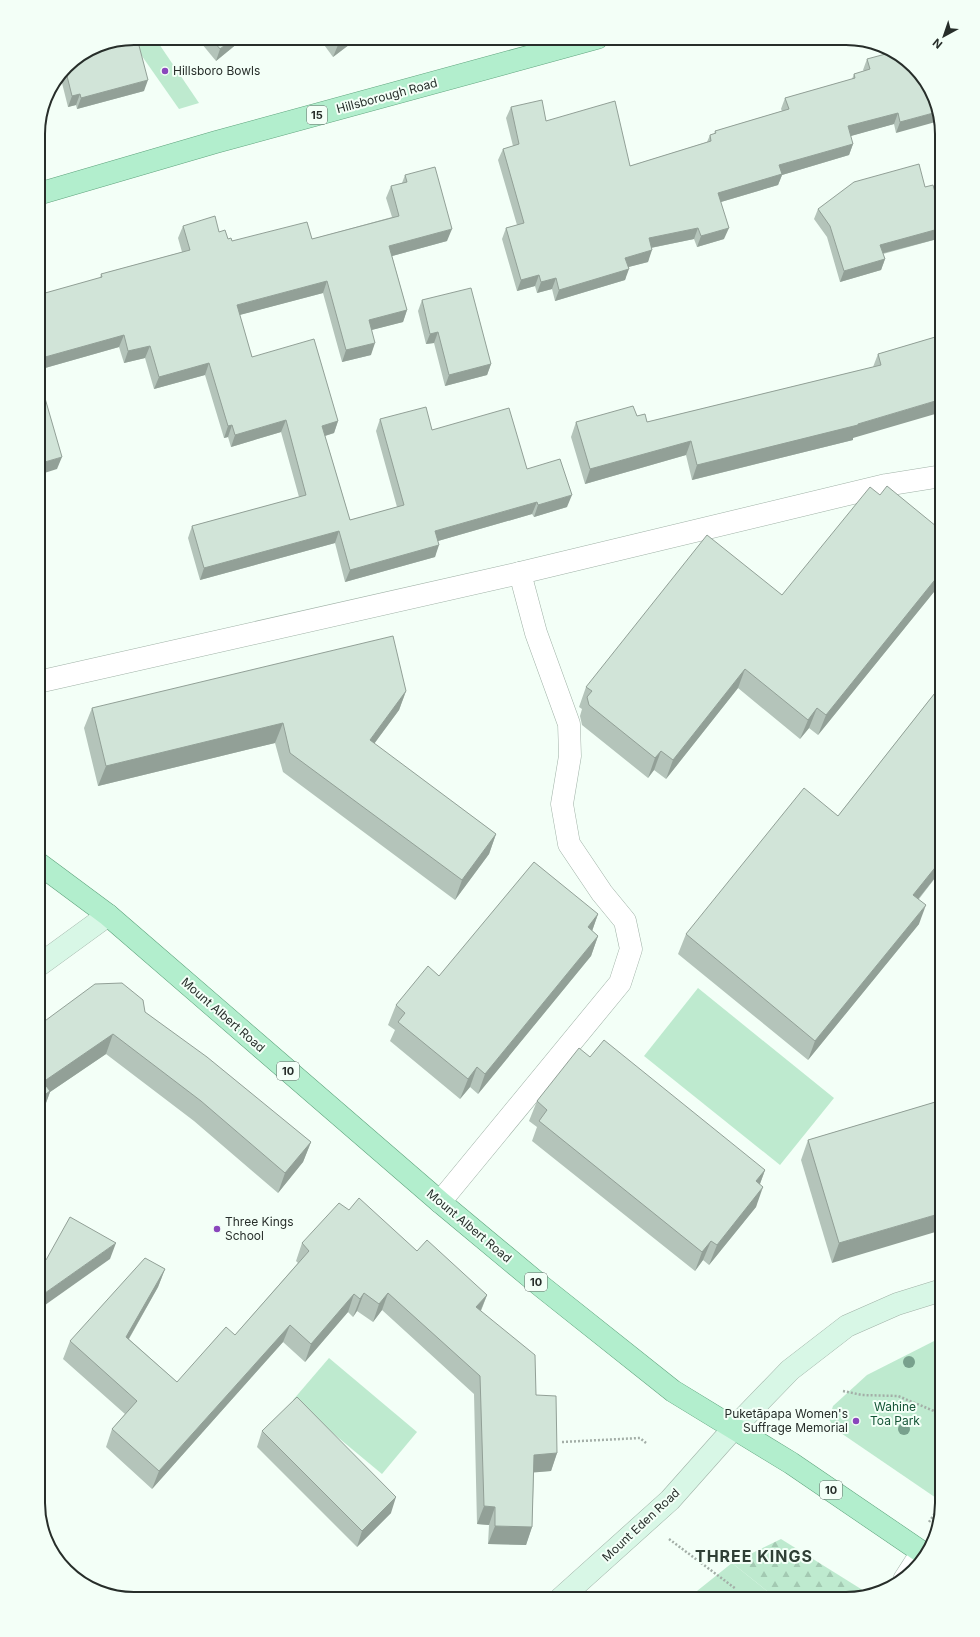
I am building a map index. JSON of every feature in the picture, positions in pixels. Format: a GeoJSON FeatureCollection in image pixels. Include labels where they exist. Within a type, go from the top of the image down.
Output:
{"type":"FeatureCollection","features":[{"type":"Feature","properties":{"kind":"main road","name":"Hillsborough Road"},"geometry":{"type":"LineString","coordinates":[[45,192],[216,142],[571,45]]}},
{"type":"Feature","properties":{"kind":"main road","name":"Mount Albert Road"},"geometry":{"type":"LineString","coordinates":[[45,868],[108,915],[440,1202],[541,1286],[673,1391],[790,1463],[921,1551]]}},
{"type":"Feature","properties":{"kind":"main road"},"geometry":{"type":"LineString","coordinates":[[45,961],[108,915]]}},
{"type":"Feature","properties":{"kind":"main road","name":"Mount Eden Road"},"geometry":{"type":"LineString","coordinates":[[568,1592],[670,1500],[733,1429],[790,1370],[847,1326],[896,1304],[935,1292]]}},
{"type":"Feature","properties":{"kind":"street"},"geometry":{"type":"LineString","coordinates":[[45,680],[520,573],[886,485],[935,477]]}},
{"type":"Feature","properties":{"kind":"street"},"geometry":{"type":"LineString","coordinates":[[440,1202],[620,983],[631,949],[625,921],[602,893],[569,844],[562,804],[570,756],[569,724],[536,633],[520,573]]}},
{"type":"Feature","properties":{"kind":"path"},"geometry":{"type":"LineString","coordinates":[[843,1391],[862,1395],[898,1396],[934,1411]]}},
{"type":"Feature","properties":{"kind":"path"},"geometry":{"type":"LineString","coordinates":[[562,1442],[640,1438],[646,1443]]}},
{"type":"Feature","properties":{"kind":"path"},"geometry":{"type":"LineString","coordinates":[[646,1521],[736,1589]]}},
{"type":"Feature","properties":{"kind":"green space","name":"Hillsboro Bowls"},"geometry":{"type":"Polygon","coordinates":[[[134,45],[160,45],[199,103],[179,109],[134,45]]]}},
{"type":"Feature","properties":{"kind":"green space"},"geometry":{"type":"Polygon","coordinates":[[[698,988],[834,1098],[780,1165],[644,1056],[698,988]]]}},
{"type":"Feature","properties":{"kind":"green space","name":"Wahine Toa Park"},"geometry":{"type":"Polygon","coordinates":[[[935,1341],[935,1497],[835,1429],[829,1419],[833,1406],[867,1375],[935,1341]]]}},
{"type":"Feature","properties":{"kind":"green space"},"geometry":{"type":"Polygon","coordinates":[[[329,1358],[417,1432],[382,1474],[293,1400],[329,1358]]]}},
{"type":"Feature","properties":{"kind":"green space"},"geometry":{"type":"Polygon","coordinates":[[[781,1539],[863,1590],[846,1592],[768,1592],[732,1563],[781,1539]]]}},
{"type":"Feature","properties":{"kind":"green space"},"geometry":{"type":"Polygon","coordinates":[[[732,1563],[768,1592],[696,1592],[732,1563]]]}},
{"type":"Feature","properties":{"kind":"building"},"geometry":{"type":"Polygon","coordinates":[[[139,45],[148,80],[81,98],[80,94],[72,96],[67,75],[75,67],[89,57],[111,48],[139,45]]]}},
{"type":"Feature","properties":{"kind":"building"},"geometry":{"type":"Polygon","coordinates":[[[217,45],[225,45],[220,49],[217,45]]]}},
{"type":"Feature","properties":{"kind":"building"},"geometry":{"type":"Polygon","coordinates":[[[885,54],[905,67],[913,75],[926,95],[932,113],[900,122],[898,113],[848,126],[853,144],[779,165],[782,174],[718,193],[729,228],[701,236],[698,228],[649,238],[652,250],[625,258],[629,269],[559,290],[556,278],[541,282],[539,275],[521,280],[506,228],[524,223],[503,149],[519,144],[511,107],[542,100],[546,121],[615,101],[630,166],[711,141],[710,135],[716,133],[715,131],[789,109],[785,98],[855,78],[854,74],[870,69],[867,59],[885,54]]]}},
{"type":"Feature","properties":{"kind":"building"},"geometry":{"type":"Polygon","coordinates":[[[919,164],[925,187],[933,185],[935,192],[935,230],[880,245],[885,259],[844,271],[830,226],[818,209],[854,182],[919,164]]]}},
{"type":"Feature","properties":{"kind":"building"},"geometry":{"type":"Polygon","coordinates":[[[435,167],[452,229],[389,246],[407,310],[369,320],[375,343],[346,350],[327,281],[237,305],[252,357],[314,339],[338,421],[322,426],[350,520],[404,505],[380,419],[426,407],[432,430],[509,408],[527,469],[560,459],[572,495],[538,505],[537,502],[435,531],[439,545],[350,570],[339,531],[204,568],[192,526],[306,495],[286,420],[235,435],[232,425],[228,426],[209,363],[159,377],[150,346],[128,351],[124,335],[45,357],[45,293],[102,277],[101,274],[190,250],[183,226],[215,216],[219,232],[225,230],[228,239],[231,238],[232,241],[307,222],[312,239],[399,216],[391,186],[407,182],[405,175],[435,167]]]}},
{"type":"Feature","properties":{"kind":"building"},"geometry":{"type":"Polygon","coordinates":[[[471,288],[491,364],[449,375],[438,332],[430,334],[422,300],[471,288]]]}},
{"type":"Feature","properties":{"kind":"building"},"geometry":{"type":"Polygon","coordinates":[[[935,337],[935,401],[858,425],[697,465],[691,441],[590,469],[576,422],[633,406],[637,416],[645,414],[647,422],[881,365],[878,354],[935,337]]]}},
{"type":"Feature","properties":{"kind":"building"},"geometry":{"type":"Polygon","coordinates":[[[45,398],[62,457],[45,462],[45,398]]]}},
{"type":"Feature","properties":{"kind":"building"},"geometry":{"type":"Polygon","coordinates":[[[887,486],[935,525],[935,580],[826,715],[817,708],[808,720],[745,669],[673,760],[661,751],[655,758],[589,705],[587,697],[592,691],[586,687],[707,535],[782,595],[870,487],[880,495],[887,486]]]}},
{"type":"Feature","properties":{"kind":"building"},"geometry":{"type":"Polygon","coordinates":[[[393,636],[406,691],[370,740],[496,834],[462,880],[290,753],[283,723],[106,766],[92,708],[393,636]]]}},
{"type":"Feature","properties":{"kind":"building"},"geometry":{"type":"Polygon","coordinates":[[[935,693],[935,868],[913,895],[926,905],[815,1041],[686,934],[804,788],[838,816],[935,693]]]}},
{"type":"Feature","properties":{"kind":"building"},"geometry":{"type":"Polygon","coordinates":[[[534,862],[598,914],[588,927],[598,936],[485,1074],[477,1067],[468,1079],[398,1022],[405,1013],[396,1005],[428,966],[439,976],[534,862]]]}},
{"type":"Feature","properties":{"kind":"building"},"geometry":{"type":"Polygon","coordinates":[[[122,983],[143,1000],[145,1012],[207,1057],[311,1142],[285,1173],[201,1101],[113,1034],[45,1081],[45,1021],[95,984],[122,983]]]}},
{"type":"Feature","properties":{"kind":"building"},"geometry":{"type":"Polygon","coordinates":[[[604,1040],[765,1170],[756,1181],[763,1187],[717,1245],[711,1241],[702,1252],[539,1121],[547,1110],[537,1101],[579,1048],[590,1057],[604,1040]]]}},
{"type":"Feature","properties":{"kind":"building"},"geometry":{"type":"Polygon","coordinates":[[[45,1085],[50,1091],[45,1095],[45,1085]]]}},
{"type":"Feature","properties":{"kind":"building"},"geometry":{"type":"Polygon","coordinates":[[[935,1102],[935,1215],[839,1243],[808,1140],[935,1102]]]}},
{"type":"Feature","properties":{"kind":"building"},"geometry":{"type":"Polygon","coordinates":[[[359,1198],[417,1251],[427,1240],[487,1295],[476,1307],[535,1355],[536,1395],[556,1396],[557,1453],[534,1455],[532,1527],[495,1526],[495,1507],[484,1506],[480,1376],[388,1293],[379,1304],[364,1293],[360,1299],[354,1294],[311,1344],[290,1325],[159,1471],[112,1429],[137,1401],[70,1341],[145,1258],[165,1269],[126,1337],[177,1382],[226,1327],[235,1335],[309,1251],[302,1243],[339,1203],[349,1210],[359,1198]]]}},
{"type":"Feature","properties":{"kind":"building"},"geometry":{"type":"Polygon","coordinates":[[[70,1217],[116,1243],[45,1293],[45,1259],[46,1260],[70,1217]]]}},
{"type":"Feature","properties":{"kind":"building"},"geometry":{"type":"Polygon","coordinates":[[[297,1397],[396,1497],[362,1531],[262,1431],[297,1397]]]}},
{"type":"Feature","properties":{"kind":"place","name":"Hillsboro Bowls"},"geometry":{"type":"Point","coordinates":[165,71]}},
{"type":"Feature","properties":{"kind":"place","name":"Three Kings School"},"geometry":{"type":"Point","coordinates":[217,1229]}},
{"type":"Feature","properties":{"kind":"place","name":"Puketāpapa Women's Suffrage Memorial"},"geometry":{"type":"Point","coordinates":[856,1421]}},
{"type":"Feature","properties":{"kind":"district","name":"THREE KINGS"},"geometry":{"type":"Point","coordinates":[754,1556]}}]}
